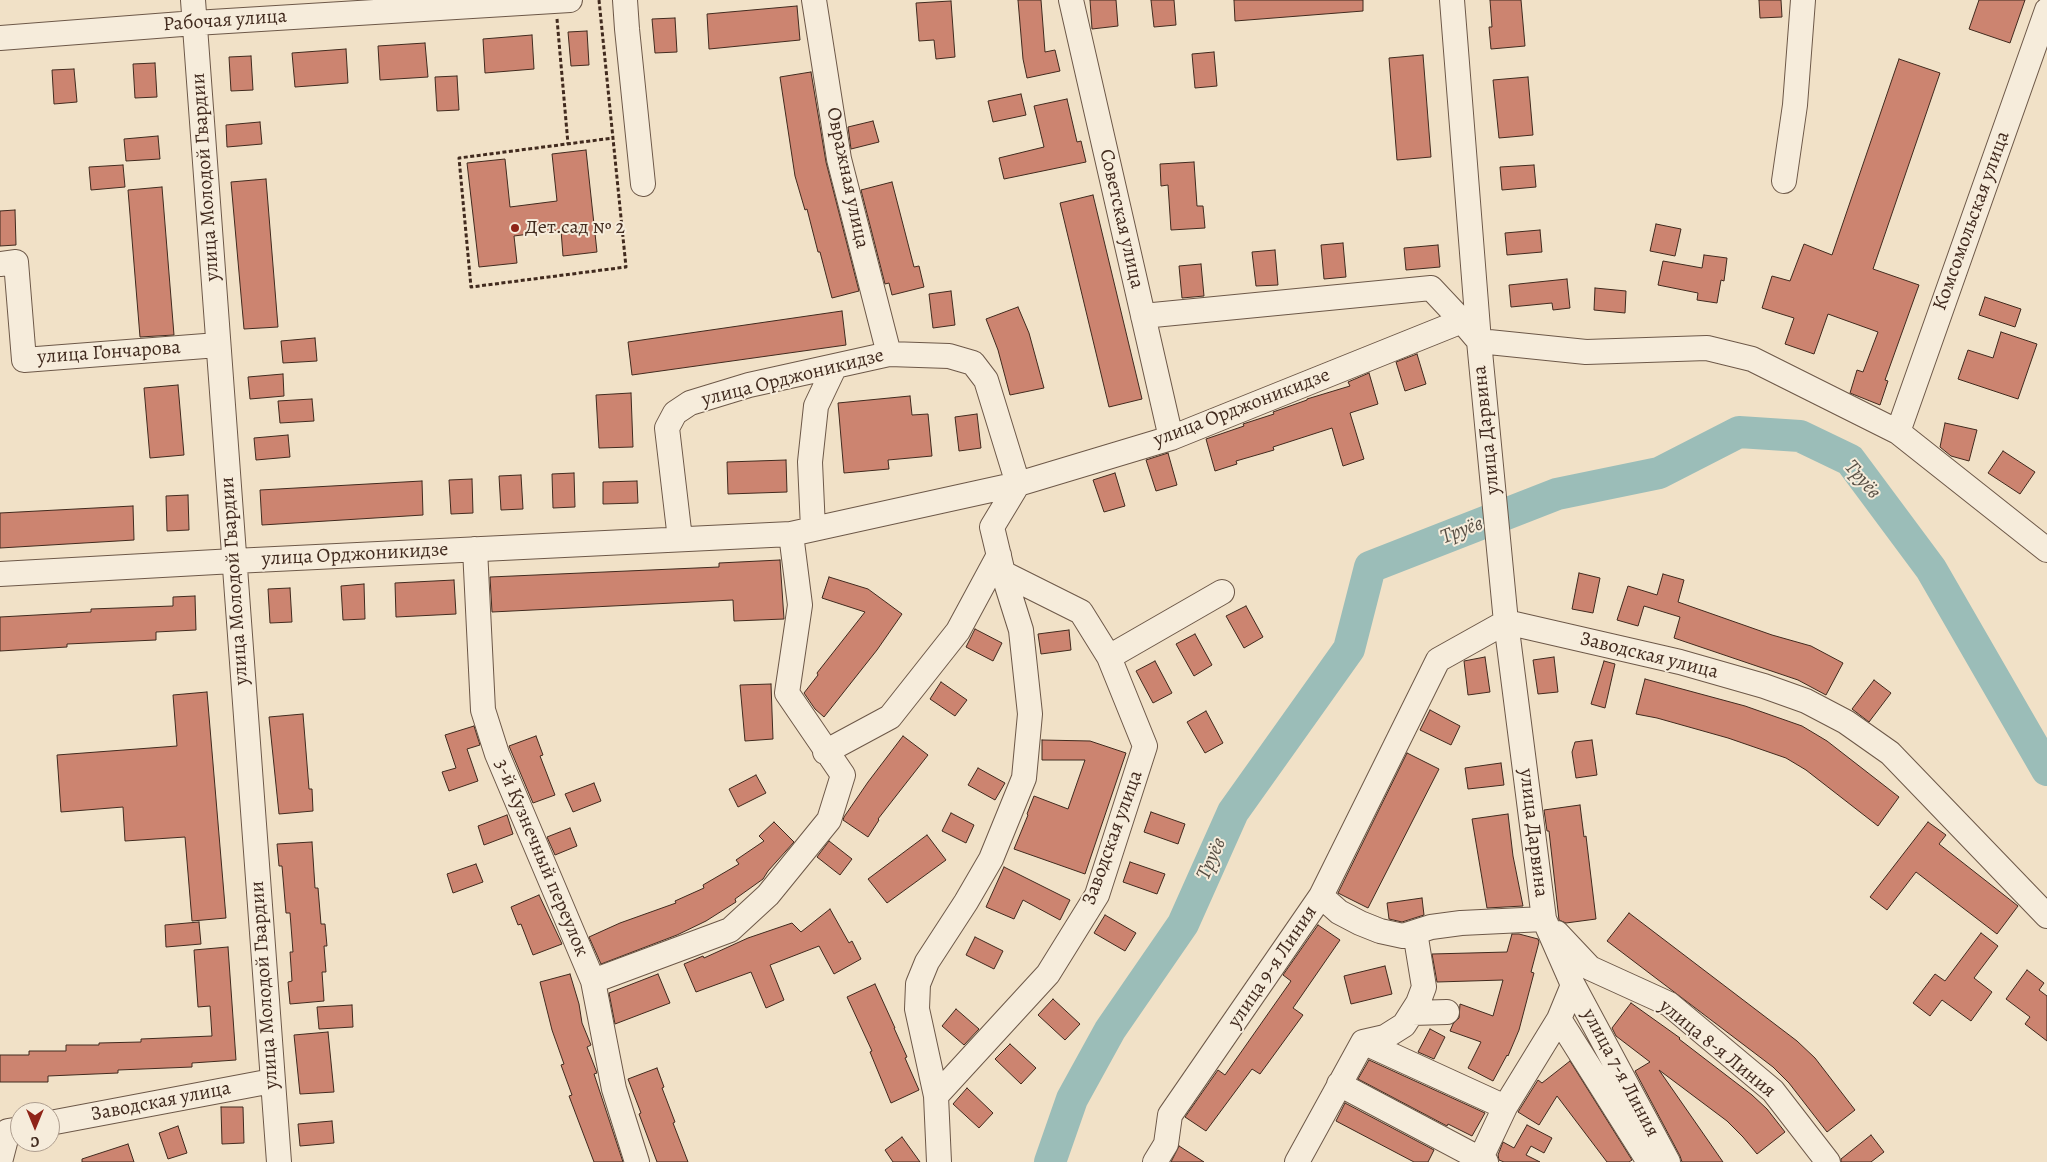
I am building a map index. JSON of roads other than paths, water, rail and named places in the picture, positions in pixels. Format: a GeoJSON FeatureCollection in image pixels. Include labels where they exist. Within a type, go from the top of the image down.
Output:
{"type":"FeatureCollection","features":[{"type":"Feature","properties":{"kind":"street"},"geometry":{"type":"LineString","coordinates":[[625,0],[643,184]]}},
{"type":"Feature","properties":{"kind":"street","name":"Овражная улица"},"geometry":{"type":"LineString","coordinates":[[814,0],[839,158],[889,354]]}},
{"type":"Feature","properties":{"kind":"street","name":"Советская улица"},"geometry":{"type":"LineString","coordinates":[[1071,0],[1171,438]]}},
{"type":"Feature","properties":{"kind":"street","name":"улица Дарвина"},"geometry":{"type":"LineString","coordinates":[[1452,0],[1479,341],[1506,622],[1544,919],[1573,985]]}},
{"type":"Feature","properties":{"kind":"street"},"geometry":{"type":"LineString","coordinates":[[1784,182],[1795,105],[1803,0]]}},
{"type":"Feature","properties":{"kind":"street","name":"Рабочая улица"},"geometry":{"type":"LineString","coordinates":[[0,38],[194,11],[563,1]]}},
{"type":"Feature","properties":{"kind":"street","name":"Комсомольская улица"},"geometry":{"type":"LineString","coordinates":[[1898,432],[2047,10]]}},
{"type":"Feature","properties":{"kind":"street","name":"улица Молодой Гвардии"},"geometry":{"type":"LineString","coordinates":[[194,11],[278,1162]]}},
{"type":"Feature","properties":{"kind":"street","name":"улица Гончарова"},"geometry":{"type":"LineString","coordinates":[[0,264],[16,262],[24,360],[218,345]]}},
{"type":"Feature","properties":{"kind":"street"},"geometry":{"type":"LineString","coordinates":[[1143,316],[1431,288],[1479,341],[1586,352],[1707,348],[1752,358],[1898,432],[2047,550]]}},
{"type":"Feature","properties":{"kind":"street","name":"улица Орджоникидзе"},"geometry":{"type":"LineString","coordinates":[[0,574],[802,532],[1018,484],[1171,438],[1462,321]]}},
{"type":"Feature","properties":{"kind":"street","name":"улица Орджоникидзе"},"geometry":{"type":"LineString","coordinates":[[680,539],[667,428],[675,413],[690,403],[749,385],[889,354],[949,356],[973,363],[986,380],[1018,484]]}},
{"type":"Feature","properties":{"kind":"street"},"geometry":{"type":"LineString","coordinates":[[593,981],[730,930],[768,895],[829,820],[843,775],[825,752],[787,694],[800,605],[802,532],[816,406],[836,366]]}},
{"type":"Feature","properties":{"kind":"street"},"geometry":{"type":"LineString","coordinates":[[939,1162],[936,1096],[917,1009],[918,984],[928,962],[991,859],[1024,778],[1030,714],[1021,630],[992,527],[1018,484]]}},
{"type":"Feature","properties":{"kind":"street","name":"3-й Кузнечный переулок"},"geometry":{"type":"LineString","coordinates":[[475,549],[483,710],[497,754],[593,981],[614,1089],[637,1162]]}},
{"type":"Feature","properties":{"kind":"street"},"geometry":{"type":"LineString","coordinates":[[825,752],[890,717],[958,631],[1001,564]]}},
{"type":"Feature","properties":{"kind":"street","name":"Заводская улица"},"geometry":{"type":"LineString","coordinates":[[936,1096],[1048,974],[1097,895],[1145,746],[1109,656],[1081,612],[1001,564]]}},
{"type":"Feature","properties":{"kind":"street"},"geometry":{"type":"LineString","coordinates":[[1109,656],[1222,592]]}},
{"type":"Feature","properties":{"kind":"street"},"geometry":{"type":"LineString","coordinates":[[1321,896],[1438,660],[1506,622]]}},
{"type":"Feature","properties":{"kind":"street","name":"Заводская улица"},"geometry":{"type":"LineString","coordinates":[[1506,622],[1680,662],[1764,686],[1806,701],[1846,722],[1890,753],[2047,916]]}},
{"type":"Feature","properties":{"kind":"street","name":"улица 9-я Линия"},"geometry":{"type":"LineString","coordinates":[[1154,1162],[1166,1144],[1170,1115],[1321,896],[1339,912],[1380,931],[1403,936],[1431,927],[1461,923],[1544,919]]}},
{"type":"Feature","properties":{"kind":"street","name":"улица 8-я Линия"},"geometry":{"type":"LineString","coordinates":[[1544,919],[1590,968],[1669,1004],[1773,1091],[1828,1162]]}},
{"type":"Feature","properties":{"kind":"street"},"geometry":{"type":"LineString","coordinates":[[1297,1162],[1363,1042],[1385,1037],[1404,1025],[1418,1004],[1424,987],[1415,932]]}},
{"type":"Feature","properties":{"kind":"street"},"geometry":{"type":"LineString","coordinates":[[1340,1084],[1482,1161],[1505,1107],[1560,1019],[1573,985]]}},
{"type":"Feature","properties":{"kind":"street","name":"улица 7-я Линия"},"geometry":{"type":"LineString","coordinates":[[1573,985],[1668,1162]]}},
{"type":"Feature","properties":{"kind":"street"},"geometry":{"type":"LineString","coordinates":[[1412,1013],[1447,1012]]}},
{"type":"Feature","properties":{"kind":"street"},"geometry":{"type":"LineString","coordinates":[[1560,1019],[1649,1162]]}},
{"type":"Feature","properties":{"kind":"street"},"geometry":{"type":"LineString","coordinates":[[1363,1042],[1505,1107]]}},
{"type":"Feature","properties":{"kind":"street","name":"Заводская улица"},"geometry":{"type":"LineString","coordinates":[[60,1121],[272,1081]]}},
{"type":"Feature","properties":{"kind":"street"},"geometry":{"type":"LineString","coordinates":[[0,1162],[8,1131],[10,1131]]}},
{"type":"Feature","properties":{"kind":"waterway","name":"Труёв"},"geometry":{"type":"LineString","coordinates":[[1050,1162],[1072,1099],[1110,1030],[1183,924],[1233,812],[1349,649],[1370,567],[1557,494],[1659,473],[1739,432],[1800,436],[1850,460],[1931,569],[2047,770]]}},
{"type":"Feature","properties":{"kind":"place","name":"Дет.сад № 2"},"geometry":{"type":"Point","coordinates":[515,228]}}]}
